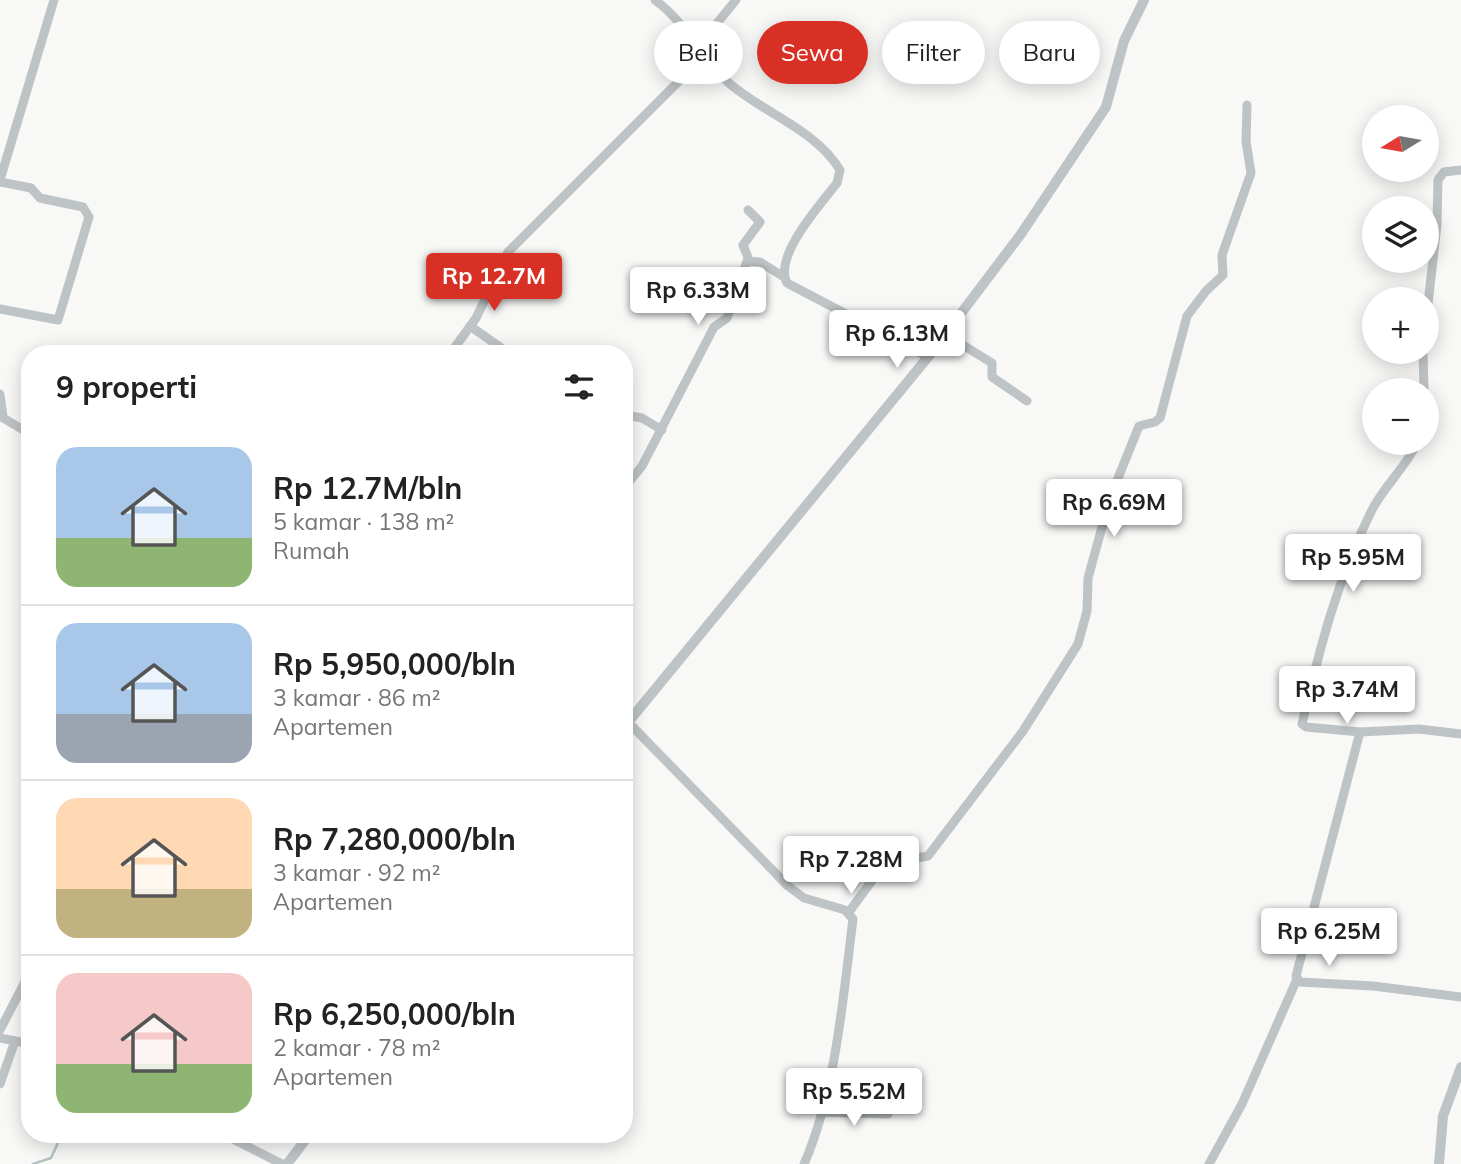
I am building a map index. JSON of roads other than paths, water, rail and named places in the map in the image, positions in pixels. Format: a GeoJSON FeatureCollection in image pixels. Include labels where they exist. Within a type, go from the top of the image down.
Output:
{"type":"FeatureCollection","features":[{"type":"Feature","properties":{"kind":"street"},"geometry":{"type":"LineString","coordinates":[[0,309],[58,320],[89,214],[83,207],[40,198],[31,188],[0,179],[54,0]]}},
{"type":"Feature","properties":{"kind":"street"},"geometry":{"type":"LineString","coordinates":[[655,0],[675,21]]}},
{"type":"Feature","properties":{"kind":"street"},"geometry":{"type":"LineString","coordinates":[[719,21],[736,0]]}},
{"type":"Feature","properties":{"kind":"street"},"geometry":{"type":"LineString","coordinates":[[633,715],[928,357],[1021,234],[1104,110],[1124,41],[1144,0]]}},
{"type":"Feature","properties":{"kind":"street"},"geometry":{"type":"LineString","coordinates":[[456,345],[470,326],[508,252],[676,84]]}},
{"type":"Feature","properties":{"kind":"street"},"geometry":{"type":"LineString","coordinates":[[730,84],[804,135],[840,170],[837,183],[791,250],[785,277]]}},
{"type":"Feature","properties":{"kind":"street"},"geometry":{"type":"LineString","coordinates":[[849,912],[884,864],[928,856],[1023,732],[1078,644],[1087,611],[1088,578],[1110,498],[1134,431],[1160,418],[1187,316],[1206,291],[1223,275],[1222,255],[1251,173],[1246,141],[1247,106]]}},
{"type":"Feature","properties":{"kind":"street"},"geometry":{"type":"LineString","coordinates":[[1430,287],[1437,225],[1438,180],[1444,172],[1461,170]]}},
{"type":"Feature","properties":{"kind":"street"},"geometry":{"type":"LineString","coordinates":[[633,477],[642,467],[715,327],[727,318],[749,260],[743,245],[760,222],[748,210]]}},
{"type":"Feature","properties":{"kind":"street"},"geometry":{"type":"LineString","coordinates":[[749,260],[760,262],[785,277],[789,285],[928,357]]}},
{"type":"Feature","properties":{"kind":"street"},"geometry":{"type":"LineString","coordinates":[[470,326],[497,345]]}},
{"type":"Feature","properties":{"kind":"street"},"geometry":{"type":"LineString","coordinates":[[945,334],[992,363],[992,377],[1027,401]]}},
{"type":"Feature","properties":{"kind":"street"},"geometry":{"type":"LineString","coordinates":[[0,394],[1,417],[21,429]]}},
{"type":"Feature","properties":{"kind":"street"},"geometry":{"type":"LineString","coordinates":[[633,416],[642,418],[662,430]]}},
{"type":"Feature","properties":{"kind":"street"},"geometry":{"type":"LineString","coordinates":[[1409,455],[1374,506],[1347,567],[1320,644],[1303,724],[1306,727],[1360,733],[1419,729],[1461,734]]}},
{"type":"Feature","properties":{"kind":"street"},"geometry":{"type":"LineString","coordinates":[[633,731],[788,886],[804,898],[849,912],[853,919],[833,1057],[813,1143],[804,1164]]}},
{"type":"Feature","properties":{"kind":"street"},"geometry":{"type":"LineString","coordinates":[[1209,1164],[1242,1104],[1297,979],[1360,733]]}},
{"type":"Feature","properties":{"kind":"street"},"geometry":{"type":"LineString","coordinates":[[1297,979],[1461,997]]}},
{"type":"Feature","properties":{"kind":"street"},"geometry":{"type":"LineString","coordinates":[[0,1030],[21,989]]}},
{"type":"Feature","properties":{"kind":"street"},"geometry":{"type":"LineString","coordinates":[[0,1038],[21,1042]]}},
{"type":"Feature","properties":{"kind":"street"},"geometry":{"type":"LineString","coordinates":[[0,1084],[15,1041]]}},
{"type":"Feature","properties":{"kind":"street"},"geometry":{"type":"LineString","coordinates":[[1439,1164],[1443,1116],[1461,1067]]}},
{"type":"Feature","properties":{"kind":"street"},"geometry":{"type":"LineString","coordinates":[[820,1112],[888,1114]]}},
{"type":"Feature","properties":{"kind":"street"},"geometry":{"type":"LineString","coordinates":[[242,1143],[285,1164],[302,1143]]}},
{"type":"Feature","properties":{"kind":"waterway"},"geometry":{"type":"LineString","coordinates":[[33,1164],[51,1158],[58,1143]]}}]}
